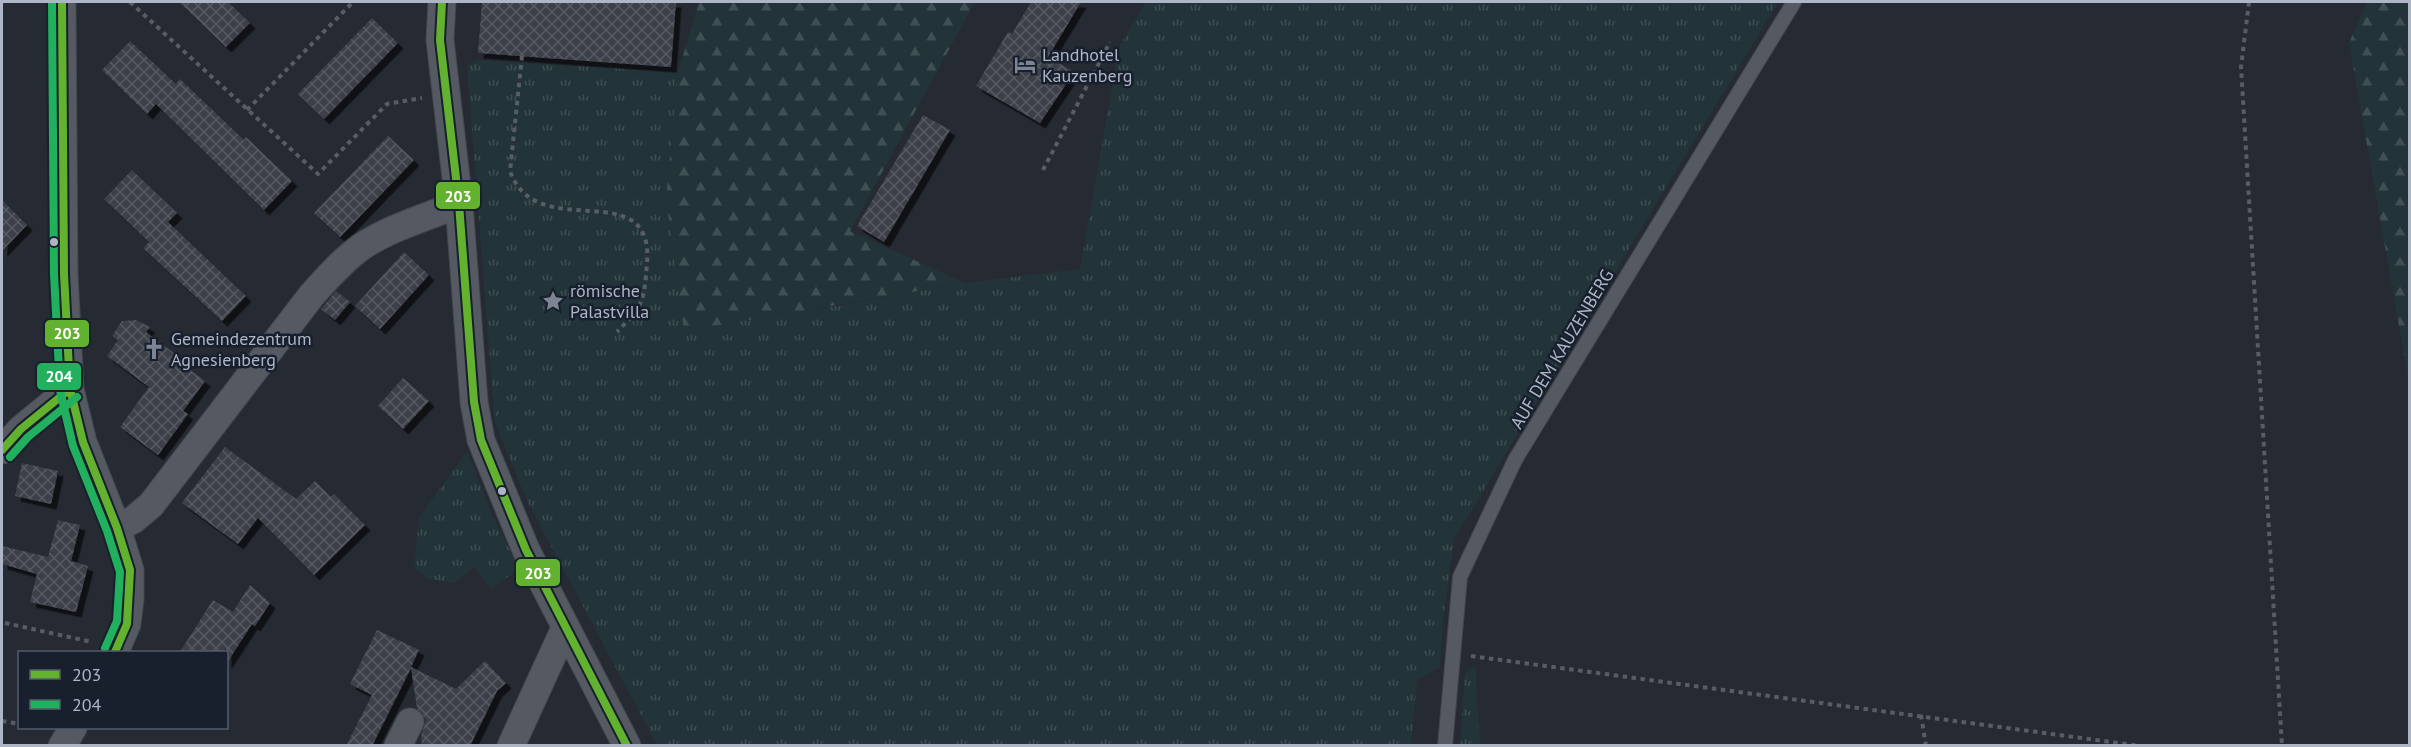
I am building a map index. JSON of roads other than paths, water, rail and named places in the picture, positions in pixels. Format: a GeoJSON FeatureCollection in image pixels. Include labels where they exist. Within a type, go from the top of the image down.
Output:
{"type":"FeatureCollection","features":[{"type":"Feature","properties":{"kind":"street"},"geometry":{"type":"LineString","coordinates":[[62,2],[64,274],[69,389],[83,442],[117,528],[130,570],[130,599],[126,624],[116,650]]}},
{"type":"Feature","properties":{"kind":"street"},"geometry":{"type":"LineString","coordinates":[[442,2],[440,40],[459,204],[474,402],[481,440],[526,550],[627,746]]}},
{"type":"Feature","properties":{"kind":"street"},"geometry":{"type":"LineString","coordinates":[[117,528],[133,520],[151,505],[311,296],[335,269],[361,247],[459,204]]}},
{"type":"Feature","properties":{"kind":"street"},"geometry":{"type":"LineString","coordinates":[[2,450],[21,429],[69,389]]}},
{"type":"Feature","properties":{"kind":"street"},"geometry":{"type":"LineString","coordinates":[[511,746],[565,628]]}},
{"type":"Feature","properties":{"kind":"street"},"geometry":{"type":"LineString","coordinates":[[62,746],[72,729]]}},
{"type":"Feature","properties":{"kind":"lane","name":"AUF DEM KAUZENBERG"},"geometry":{"type":"LineString","coordinates":[[1445,746],[1460,577],[1515,460],[1794,2]]}},
{"type":"Feature","properties":{"kind":"place","name":"Landhotel Kauzenberg"},"geometry":{"type":"Point","coordinates":[1025,65]}},
{"type":"Feature","properties":{"kind":"place","name":"römische Palastvilla"},"geometry":{"type":"Point","coordinates":[553,301]}},
{"type":"Feature","properties":{"kind":"place","name":"Gemeindezentrum Agnesienberg"},"geometry":{"type":"Point","coordinates":[154,349]}}]}
